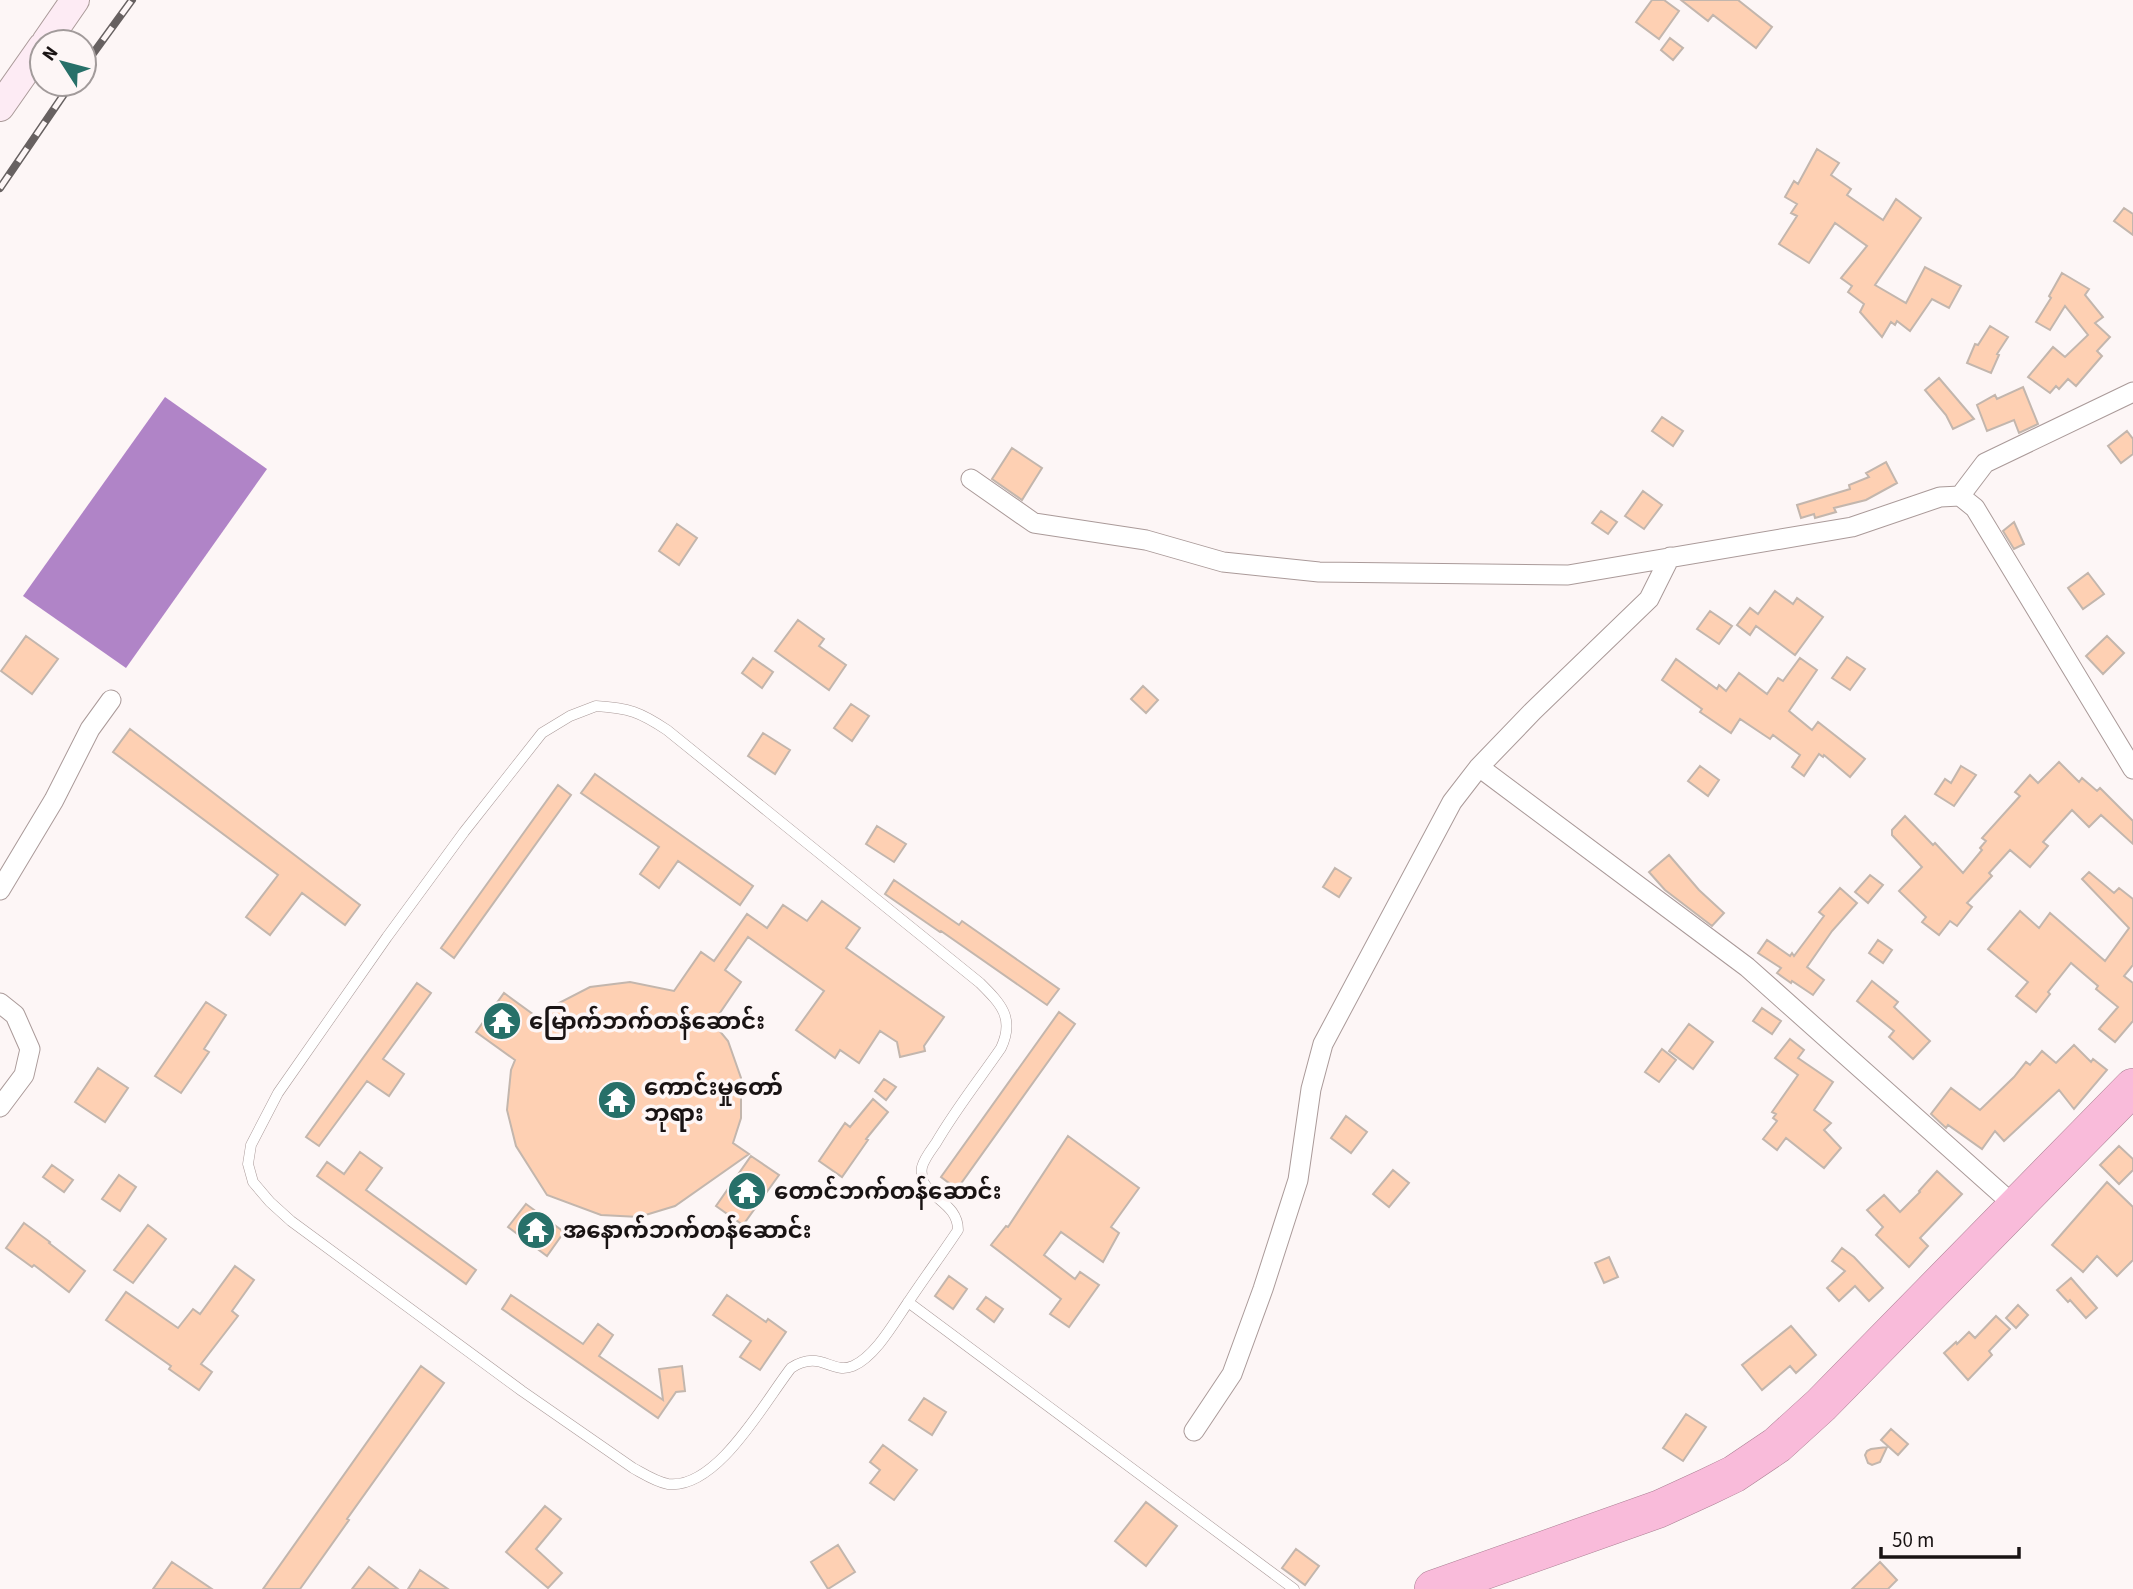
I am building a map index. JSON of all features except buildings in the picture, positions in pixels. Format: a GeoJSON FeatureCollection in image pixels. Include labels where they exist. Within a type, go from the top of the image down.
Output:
{"type":"FeatureCollection","features":[{"type":"Feature","properties":{"kind":"highway"},"geometry":{"type":"LineString","coordinates":[[1433,1589],[1659,1509],[1725,1478],[1777,1445],[1821,1405],[2133,1087]]}},
{"type":"Feature","properties":{"kind":"street"},"geometry":{"type":"LineString","coordinates":[[56,28],[75,0]]}},
{"type":"Feature","properties":{"kind":"street"},"geometry":{"type":"LineString","coordinates":[[0,107],[28,67]]}},
{"type":"Feature","properties":{"kind":"street"},"geometry":{"type":"LineString","coordinates":[[1960,496],[1985,463],[2133,393]]}},
{"type":"Feature","properties":{"kind":"street"},"geometry":{"type":"LineString","coordinates":[[971,479],[1034,523],[1146,540],[1223,562],[1319,572],[1568,575],[1852,527],[1940,497],[1960,496],[1975,508],[2133,769]]}},
{"type":"Feature","properties":{"kind":"street"},"geometry":{"type":"LineString","coordinates":[[1194,1431],[1232,1374],[1263,1289],[1298,1180],[1311,1089],[1323,1044],[1452,802],[1479,767],[1533,711],[1649,599],[1670,557]]}},
{"type":"Feature","properties":{"kind":"street"},"geometry":{"type":"LineString","coordinates":[[0,890],[54,800],[90,729],[111,700]]}},
{"type":"Feature","properties":{"kind":"street"},"geometry":{"type":"LineString","coordinates":[[1479,767],[1746,967],[2016,1207]]}},
{"type":"Feature","properties":{"kind":"street"},"geometry":{"type":"LineString","coordinates":[[0,1003],[15,1016],[30,1049],[24,1075],[0,1107]]}},
{"type":"Feature","properties":{"kind":"lane"},"geometry":{"type":"LineString","coordinates":[[596,706],[621,707],[642,714],[667,730],[981,983],[1005,1013],[1007,1027],[1001,1048],[922,1165],[925,1184],[954,1214],[958,1230],[908,1302],[863,1361],[842,1368],[817,1360],[805,1361],[791,1368],[724,1459],[696,1478],[667,1484],[633,1468],[522,1391],[291,1221],[253,1182],[248,1164],[251,1145],[278,1093],[464,832],[542,733],[570,716],[596,706]]}},
{"type":"Feature","properties":{"kind":"lane"},"geometry":{"type":"LineString","coordinates":[[908,1302],[1294,1589]]}},
{"type":"Feature","properties":{"kind":"shaded area"},"geometry":{"type":"Polygon","coordinates":[[[165,397],[267,469],[126,668],[23,596],[165,397]]]}},
{"type":"Feature","properties":{"kind":"railway"},"geometry":{"type":"LineString","coordinates":[[98,47],[132,0]]}},
{"type":"Feature","properties":{"kind":"railway"},"geometry":{"type":"LineString","coordinates":[[0,188],[61,98]]}},
{"type":"Feature","properties":{"kind":"place","name":"မြောက်ဘက်တန်ဆောင်း"},"geometry":{"type":"Point","coordinates":[502,1021]}},
{"type":"Feature","properties":{"kind":"place","name":"ကောင်းမှုတော် ဘုရား"},"geometry":{"type":"Point","coordinates":[617,1100]}},
{"type":"Feature","properties":{"kind":"place","name":"တောင်ဘက်တန်ဆောင်း"},"geometry":{"type":"Point","coordinates":[747,1191]}},
{"type":"Feature","properties":{"kind":"place","name":"အနောက်ဘက်တန်ဆောင်း"},"geometry":{"type":"Point","coordinates":[536,1230]}}]}
